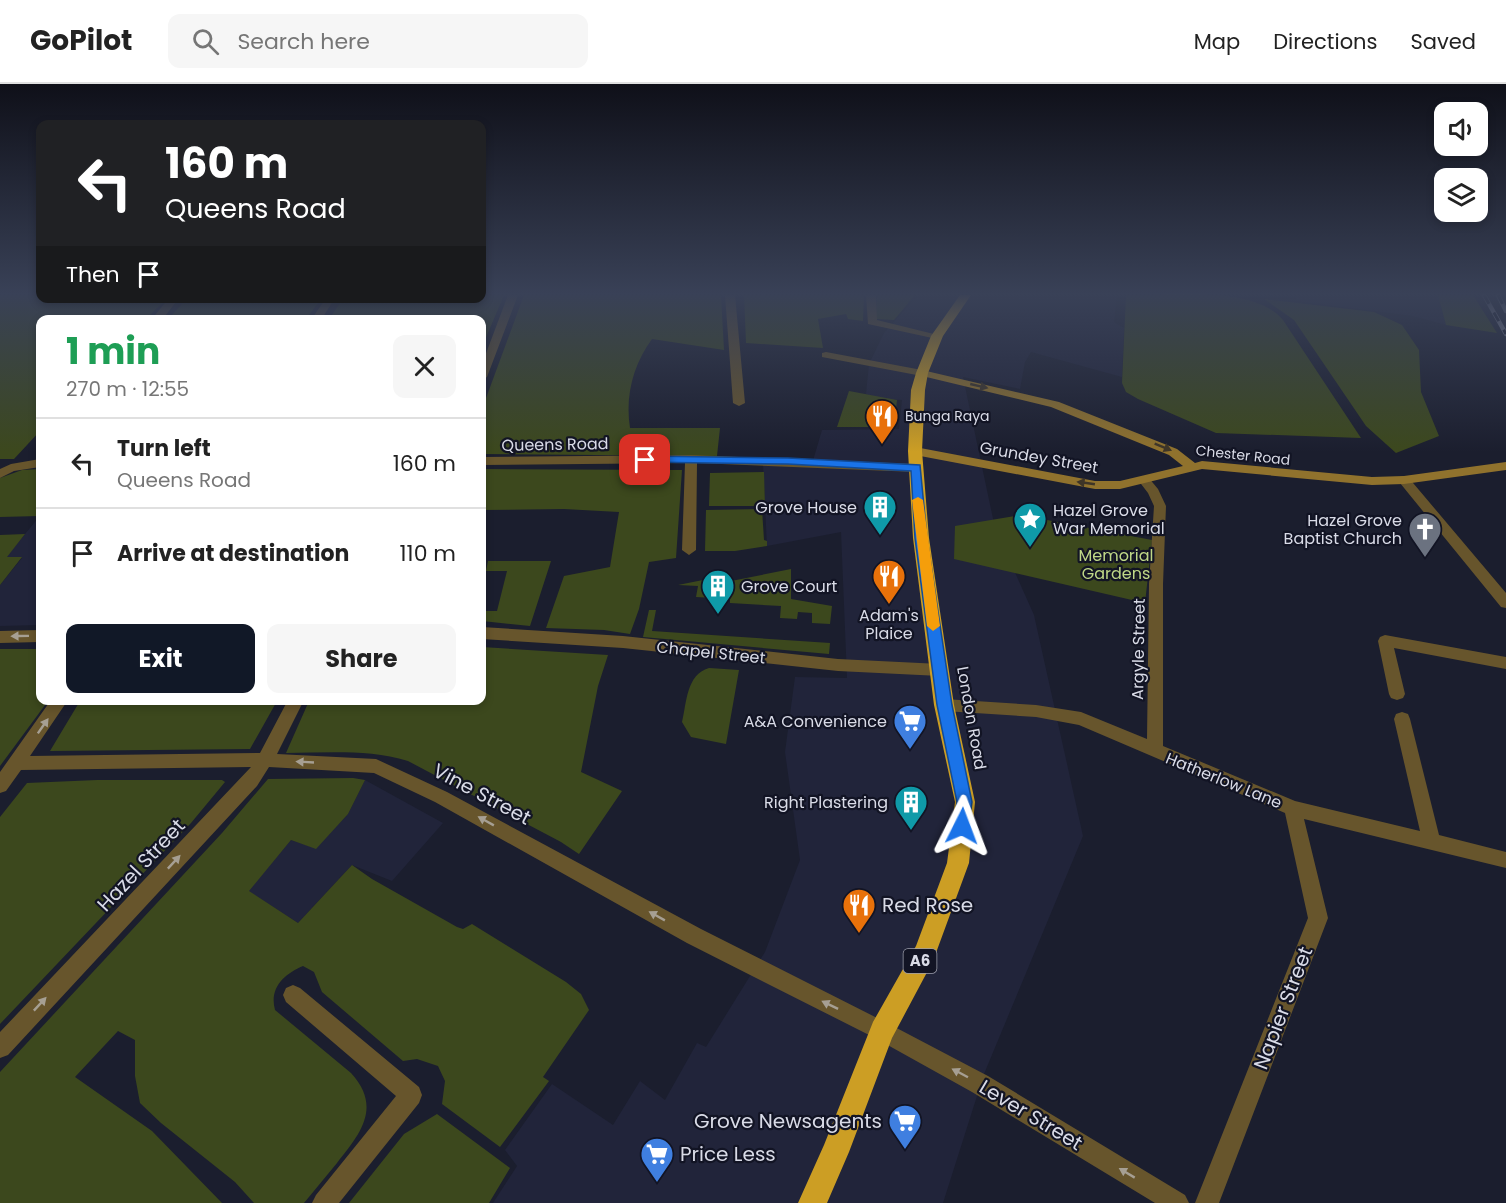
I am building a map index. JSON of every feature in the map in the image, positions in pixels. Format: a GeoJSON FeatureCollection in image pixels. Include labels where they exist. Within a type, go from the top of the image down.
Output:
{"type":"FeatureCollection","features":[{"type":"Feature","properties":{"kind":"highway","name":"London Road"},"geometry":{"type":"LineString","coordinates":[[812,1203],[835,1152],[882,1031],[925,953],[958,862],[964,802],[944,705],[921,538],[915,460],[918,390],[932,347]]}},
{"type":"Feature","properties":{"kind":"street"},"geometry":{"type":"LineString","coordinates":[[486,367],[493,347]]}},
{"type":"Feature","properties":{"kind":"street"},"geometry":{"type":"LineString","coordinates":[[734,347],[739,403]]}},
{"type":"Feature","properties":{"kind":"street"},"geometry":{"type":"LineString","coordinates":[[826,355],[922,373]]}},
{"type":"Feature","properties":{"kind":"street","name":"Chester Road"},"geometry":{"type":"LineString","coordinates":[[922,373],[1055,404],[1173,452],[1192,467],[1214,465],[1372,481],[1404,480],[1506,466]]}},
{"type":"Feature","properties":{"kind":"street"},"geometry":{"type":"LineString","coordinates":[[689,550],[692,459]]}},
{"type":"Feature","properties":{"kind":"street","name":"Queens Road"},"geometry":{"type":"LineString","coordinates":[[486,461],[915,460]]}},
{"type":"Feature","properties":{"kind":"street","name":"Grundey Street"},"geometry":{"type":"LineString","coordinates":[[915,460],[1095,484],[1120,485],[1192,467]]}},
{"type":"Feature","properties":{"kind":"street"},"geometry":{"type":"LineString","coordinates":[[0,474],[11,468],[36,465]]}},
{"type":"Feature","properties":{"kind":"street","name":"Argyle Street"},"geometry":{"type":"LineString","coordinates":[[1144,480],[1154,492],[1161,506],[1156,584],[1155,751]]}},
{"type":"Feature","properties":{"kind":"street"},"geometry":{"type":"LineString","coordinates":[[1404,480],[1506,603]]}},
{"type":"Feature","properties":{"kind":"street","name":"Chapel Street"},"geometry":{"type":"LineString","coordinates":[[486,633],[623,642],[838,665],[940,670]]}},
{"type":"Feature","properties":{"kind":"street"},"geometry":{"type":"LineString","coordinates":[[0,637],[36,636]]}},
{"type":"Feature","properties":{"kind":"street"},"geometry":{"type":"LineString","coordinates":[[1397,694],[1385,641],[1506,663]]}},
{"type":"Feature","properties":{"kind":"street"},"geometry":{"type":"LineString","coordinates":[[0,786],[57,705]]}},
{"type":"Feature","properties":{"kind":"street","name":"Hazel Street"},"geometry":{"type":"LineString","coordinates":[[0,1047],[251,781],[265,760],[293,705]]}},
{"type":"Feature","properties":{"kind":"street","name":"Hatherlow Lane"},"geometry":{"type":"LineString","coordinates":[[944,705],[1063,714],[1081,719],[1293,808],[1506,860]]}},
{"type":"Feature","properties":{"kind":"street"},"geometry":{"type":"LineString","coordinates":[[1402,719],[1432,843]]}},
{"type":"Feature","properties":{"kind":"street","name":"Vine Street"},"geometry":{"type":"LineString","coordinates":[[17,763],[265,760],[376,766],[441,797],[704,941],[882,1031]]}},
{"type":"Feature","properties":{"kind":"street","name":"Napier Street"},"geometry":{"type":"LineString","coordinates":[[1206,1203],[1318,918],[1293,808]]}},
{"type":"Feature","properties":{"kind":"street"},"geometry":{"type":"LineString","coordinates":[[293,994],[411,1095],[324,1203]]}},
{"type":"Feature","properties":{"kind":"street","name":"Lever Street"},"geometry":{"type":"LineString","coordinates":[[882,1031],[981,1084],[1177,1203]]}},
{"type":"Feature","properties":{"kind":"shaded area"},"geometry":{"type":"Polygon","coordinates":[[[877,347],[1123,347],[1122,377],[1031,352],[1025,362],[1020,389],[963,377],[995,528],[1034,615],[1083,836],[984,1074],[943,1203],[493,1203],[517,1166],[505,1150],[552,1084],[613,1125],[640,1081],[665,1100],[697,1043],[706,1047],[765,952],[800,860],[785,752],[795,677],[847,678],[841,532],[767,546],[763,464],[812,464],[822,430],[899,429],[902,400],[882,399],[866,394],[869,364],[877,347]]]}},
{"type":"Feature","properties":{"kind":"shaded area"},"geometry":{"type":"Polygon","coordinates":[[[36,521],[36,625],[0,626],[0,585],[22,558],[6,557],[36,521]]]}},
{"type":"Feature","properties":{"kind":"shaded area"},"geometry":{"type":"Polygon","coordinates":[[[365,780],[443,823],[392,881],[352,865],[298,923],[248,891],[291,840],[316,848],[348,814],[365,780]]]}},
{"type":"Feature","properties":{"kind":"green space"},"geometry":{"type":"Polygon","coordinates":[[[0,347],[36,347],[36,435],[14,459],[0,459],[0,347]]]}},
{"type":"Feature","properties":{"kind":"green space"},"geometry":{"type":"Polygon","coordinates":[[[505,347],[646,347],[632,381],[629,404],[630,428],[720,428],[717,456],[486,454],[486,398],[505,347]]]}},
{"type":"Feature","properties":{"kind":"green space"},"geometry":{"type":"Polygon","coordinates":[[[706,347],[724,347],[724,350],[706,347]]]}},
{"type":"Feature","properties":{"kind":"green space"},"geometry":{"type":"Polygon","coordinates":[[[1124,347],[1301,347],[1361,438],[1216,433],[1138,399],[1126,392],[1122,383],[1124,347]]]}},
{"type":"Feature","properties":{"kind":"green space"},"geometry":{"type":"Polygon","coordinates":[[[1312,347],[1417,347],[1419,350],[1421,392],[1439,436],[1396,453],[1366,426],[1312,347]]]}},
{"type":"Feature","properties":{"kind":"green space"},"geometry":{"type":"Polygon","coordinates":[[[849,391],[897,400],[894,427],[837,427],[849,391]]]}},
{"type":"Feature","properties":{"kind":"green space"},"geometry":{"type":"Polygon","coordinates":[[[36,469],[36,516],[0,517],[0,478],[22,470],[36,469]]]}},
{"type":"Feature","properties":{"kind":"green space"},"geometry":{"type":"Polygon","coordinates":[[[486,469],[682,470],[676,558],[649,562],[639,609],[630,634],[604,630],[546,628],[564,576],[610,567],[619,512],[564,509],[486,510],[486,469]]]}},
{"type":"Feature","properties":{"kind":"green space"},"geometry":{"type":"Polygon","coordinates":[[[764,472],[765,506],[709,506],[710,473],[764,472]]]}},
{"type":"Feature","properties":{"kind":"green space"},"geometry":{"type":"Polygon","coordinates":[[[762,509],[764,540],[767,541],[767,546],[735,551],[705,551],[706,510],[762,509]]]}},
{"type":"Feature","properties":{"kind":"green space","name":"Memorial Gardens"},"geometry":{"type":"Polygon","coordinates":[[[1021,515],[1152,540],[1145,603],[954,559],[955,526],[1021,515]]]}},
{"type":"Feature","properties":{"kind":"green space"},"geometry":{"type":"Polygon","coordinates":[[[25,534],[7,557],[22,557],[0,585],[0,535],[25,534]]]}},
{"type":"Feature","properties":{"kind":"green space"},"geometry":{"type":"Polygon","coordinates":[[[488,561],[551,561],[530,626],[486,621],[486,611],[497,611],[507,571],[486,571],[488,561]]]}},
{"type":"Feature","properties":{"kind":"green space"},"geometry":{"type":"Polygon","coordinates":[[[791,569],[791,599],[832,606],[830,624],[812,623],[812,613],[798,612],[797,619],[780,618],[781,606],[730,603],[730,599],[696,597],[698,586],[678,585],[708,579],[711,585],[791,569]]]}},
{"type":"Feature","properties":{"kind":"green space"},"geometry":{"type":"Polygon","coordinates":[[[649,610],[656,610],[652,631],[830,643],[829,654],[643,637],[649,610]]]}},
{"type":"Feature","properties":{"kind":"green space"},"geometry":{"type":"Polygon","coordinates":[[[486,647],[608,655],[598,686],[581,772],[622,791],[579,854],[561,842],[408,761],[363,753],[286,753],[307,705],[486,705],[486,647]]]}},
{"type":"Feature","properties":{"kind":"green space"},"geometry":{"type":"Polygon","coordinates":[[[0,649],[36,649],[36,705],[45,705],[0,766],[0,649]]]}},
{"type":"Feature","properties":{"kind":"green space"},"geometry":{"type":"Polygon","coordinates":[[[709,668],[739,670],[726,744],[691,737],[682,722],[692,683],[701,672],[709,668]]]}},
{"type":"Feature","properties":{"kind":"green space"},"geometry":{"type":"Polygon","coordinates":[[[78,705],[275,705],[250,749],[50,751],[78,705]]]}},
{"type":"Feature","properties":{"kind":"green space"},"geometry":{"type":"Polygon","coordinates":[[[353,778],[365,780],[348,814],[316,849],[291,840],[249,891],[298,923],[352,865],[372,879],[457,927],[463,929],[472,924],[566,982],[581,994],[589,1010],[543,1077],[549,1081],[500,1147],[442,1104],[445,1081],[438,1066],[417,1059],[403,1061],[322,992],[314,972],[303,966],[284,978],[276,989],[275,1010],[351,1073],[360,1085],[367,1109],[365,1120],[354,1141],[304,1203],[254,1203],[235,1182],[161,1123],[140,1103],[135,1076],[135,1040],[118,1031],[75,1077],[152,1131],[222,1203],[0,1203],[0,1072],[222,833],[268,779],[353,778]]]}},
{"type":"Feature","properties":{"kind":"green space"},"geometry":{"type":"Polygon","coordinates":[[[97,780],[222,780],[225,782],[191,823],[0,1024],[0,817],[27,783],[97,780]]]}},
{"type":"Feature","properties":{"kind":"green space"},"geometry":{"type":"Polygon","coordinates":[[[437,1114],[510,1168],[489,1203],[349,1203],[404,1134],[437,1114]]]}},
{"type":"Feature","properties":{"kind":"slow traffic"},"geometry":{"type":"LineString","coordinates":[[918,500],[933,626]]}},
{"type":"Feature","properties":{"kind":"place","name":"Bunga Raya"},"geometry":{"type":"Point","coordinates":[882,445]}},
{"type":"Feature","properties":{"kind":"place","name":"Grove House"},"geometry":{"type":"Point","coordinates":[880,536]}},
{"type":"Feature","properties":{"kind":"place","name":"Hazel Grove War Memorial"},"geometry":{"type":"Point","coordinates":[1030,548]}},
{"type":"Feature","properties":{"kind":"place","name":"Hazel Grove Baptist Church"},"geometry":{"type":"Point","coordinates":[1425,558]}},
{"type":"Feature","properties":{"kind":"place","name":"Adam's Plaice"},"geometry":{"type":"Point","coordinates":[889,605]}},
{"type":"Feature","properties":{"kind":"place","name":"Grove Court"},"geometry":{"type":"Point","coordinates":[718,615]}},
{"type":"Feature","properties":{"kind":"place","name":"A&A Convenience"},"geometry":{"type":"Point","coordinates":[910,750]}},
{"type":"Feature","properties":{"kind":"place","name":"Right Plastering"},"geometry":{"type":"Point","coordinates":[911,831]}},
{"type":"Feature","properties":{"kind":"place","name":"Red Rose"},"geometry":{"type":"Point","coordinates":[859,934]}},
{"type":"Feature","properties":{"kind":"place","name":"Grove Newsagents"},"geometry":{"type":"Point","coordinates":[905,1150]}},
{"type":"Feature","properties":{"kind":"place","name":"Price Less"},"geometry":{"type":"Point","coordinates":[657,1183]}},
{"type":"Feature","properties":{"kind":"route"},"geometry":{"type":"LineString","coordinates":[[645,460],[788,461],[916,468],[921,538],[944,705],[964,802],[962,826]]}}]}
